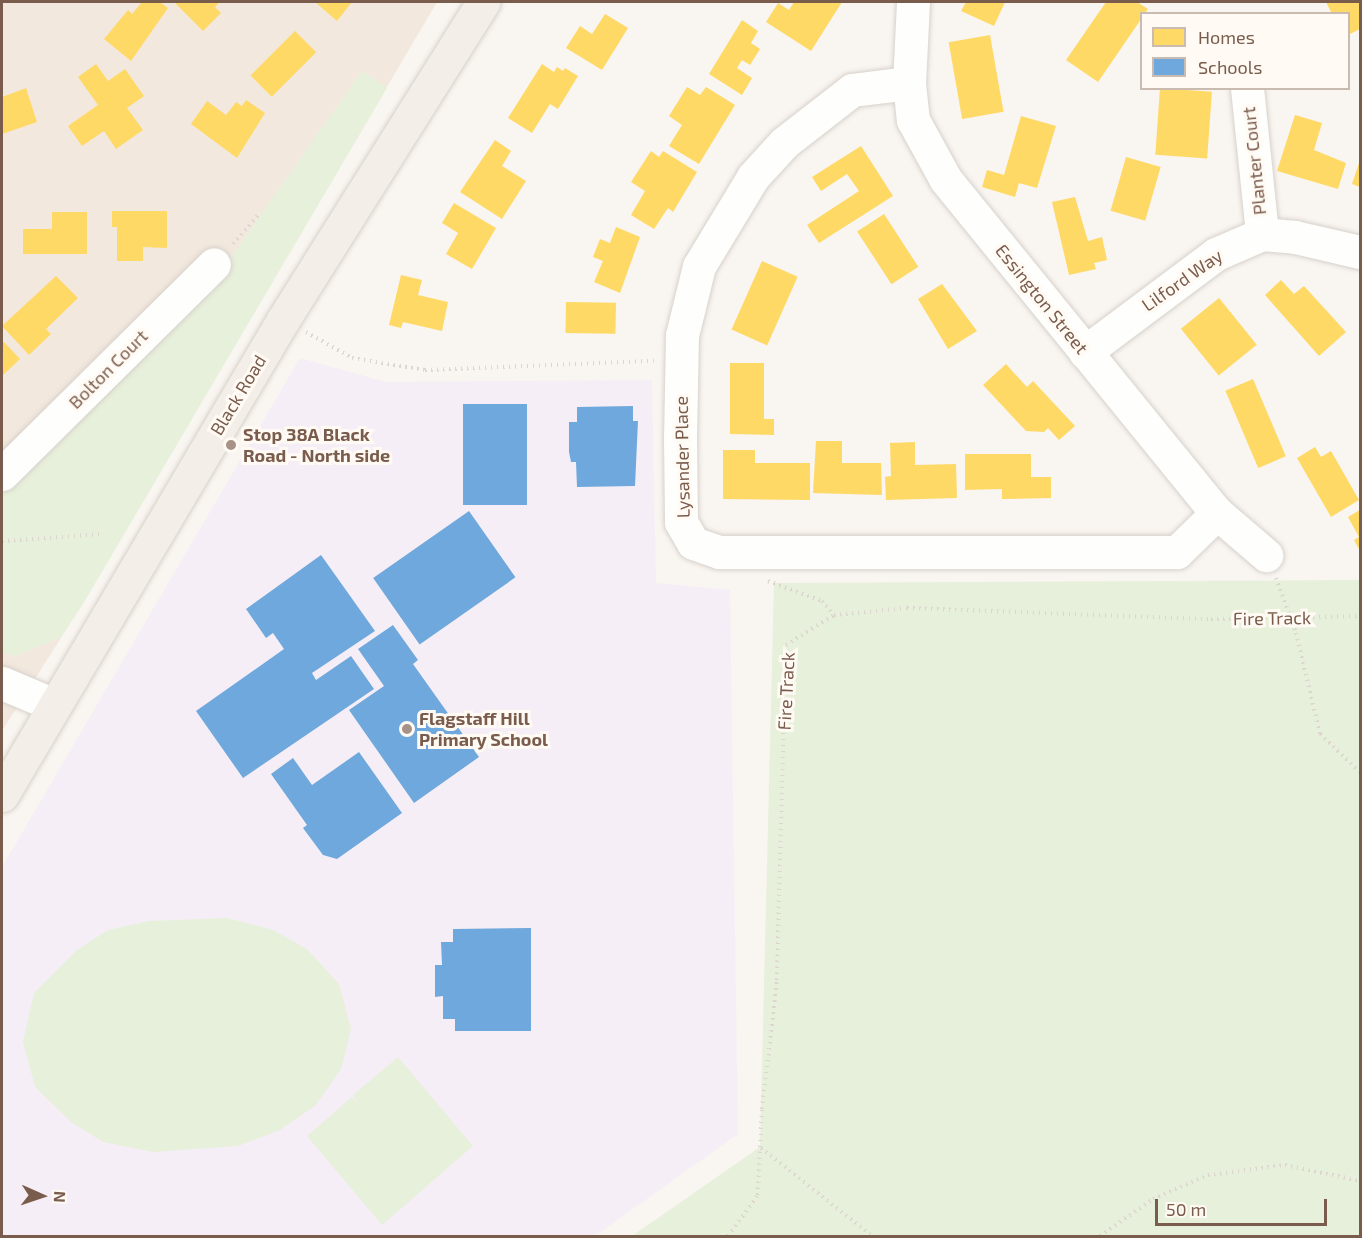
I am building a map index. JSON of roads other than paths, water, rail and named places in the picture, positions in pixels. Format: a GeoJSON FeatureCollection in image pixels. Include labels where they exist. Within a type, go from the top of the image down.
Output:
{"type":"FeatureCollection","features":[{"type":"Feature","properties":{"kind":"main road","name":"Black Road"},"geometry":{"type":"LineString","coordinates":[[2,795],[283,320],[483,2]]}},
{"type":"Feature","properties":{"kind":"street","name":"Essington Street"},"geometry":{"type":"LineString","coordinates":[[913,2],[909,83],[913,120],[946,180],[1216,513],[1266,555]]}},
{"type":"Feature","properties":{"kind":"street","name":"Lysander Place"},"geometry":{"type":"LineString","coordinates":[[909,83],[852,90],[784,143],[753,177],[699,266],[682,335],[681,522],[693,543],[719,552],[1177,552],[1216,513]]}},
{"type":"Feature","properties":{"kind":"street","name":"Planter Court"},"geometry":{"type":"LineString","coordinates":[[1247,90],[1262,234]]}},
{"type":"Feature","properties":{"kind":"street","name":"Lilford Way"},"geometry":{"type":"LineString","coordinates":[[1085,352],[1216,254],[1262,234],[1295,237],[1360,252]]}},
{"type":"Feature","properties":{"kind":"street","name":"Bolton Court"},"geometry":{"type":"LineString","coordinates":[[2,474],[214,264]]}},
{"type":"Feature","properties":{"kind":"street"},"geometry":{"type":"LineString","coordinates":[[2,684],[54,705]]}},
{"type":"Feature","properties":{"kind":"place","name":"Stop 38A Black Road - North side"},"geometry":{"type":"Point","coordinates":[231,445]}},
{"type":"Feature","properties":{"kind":"place","name":"Flagstaff Hill Primary School"},"geometry":{"type":"Point","coordinates":[407,729]}}]}
